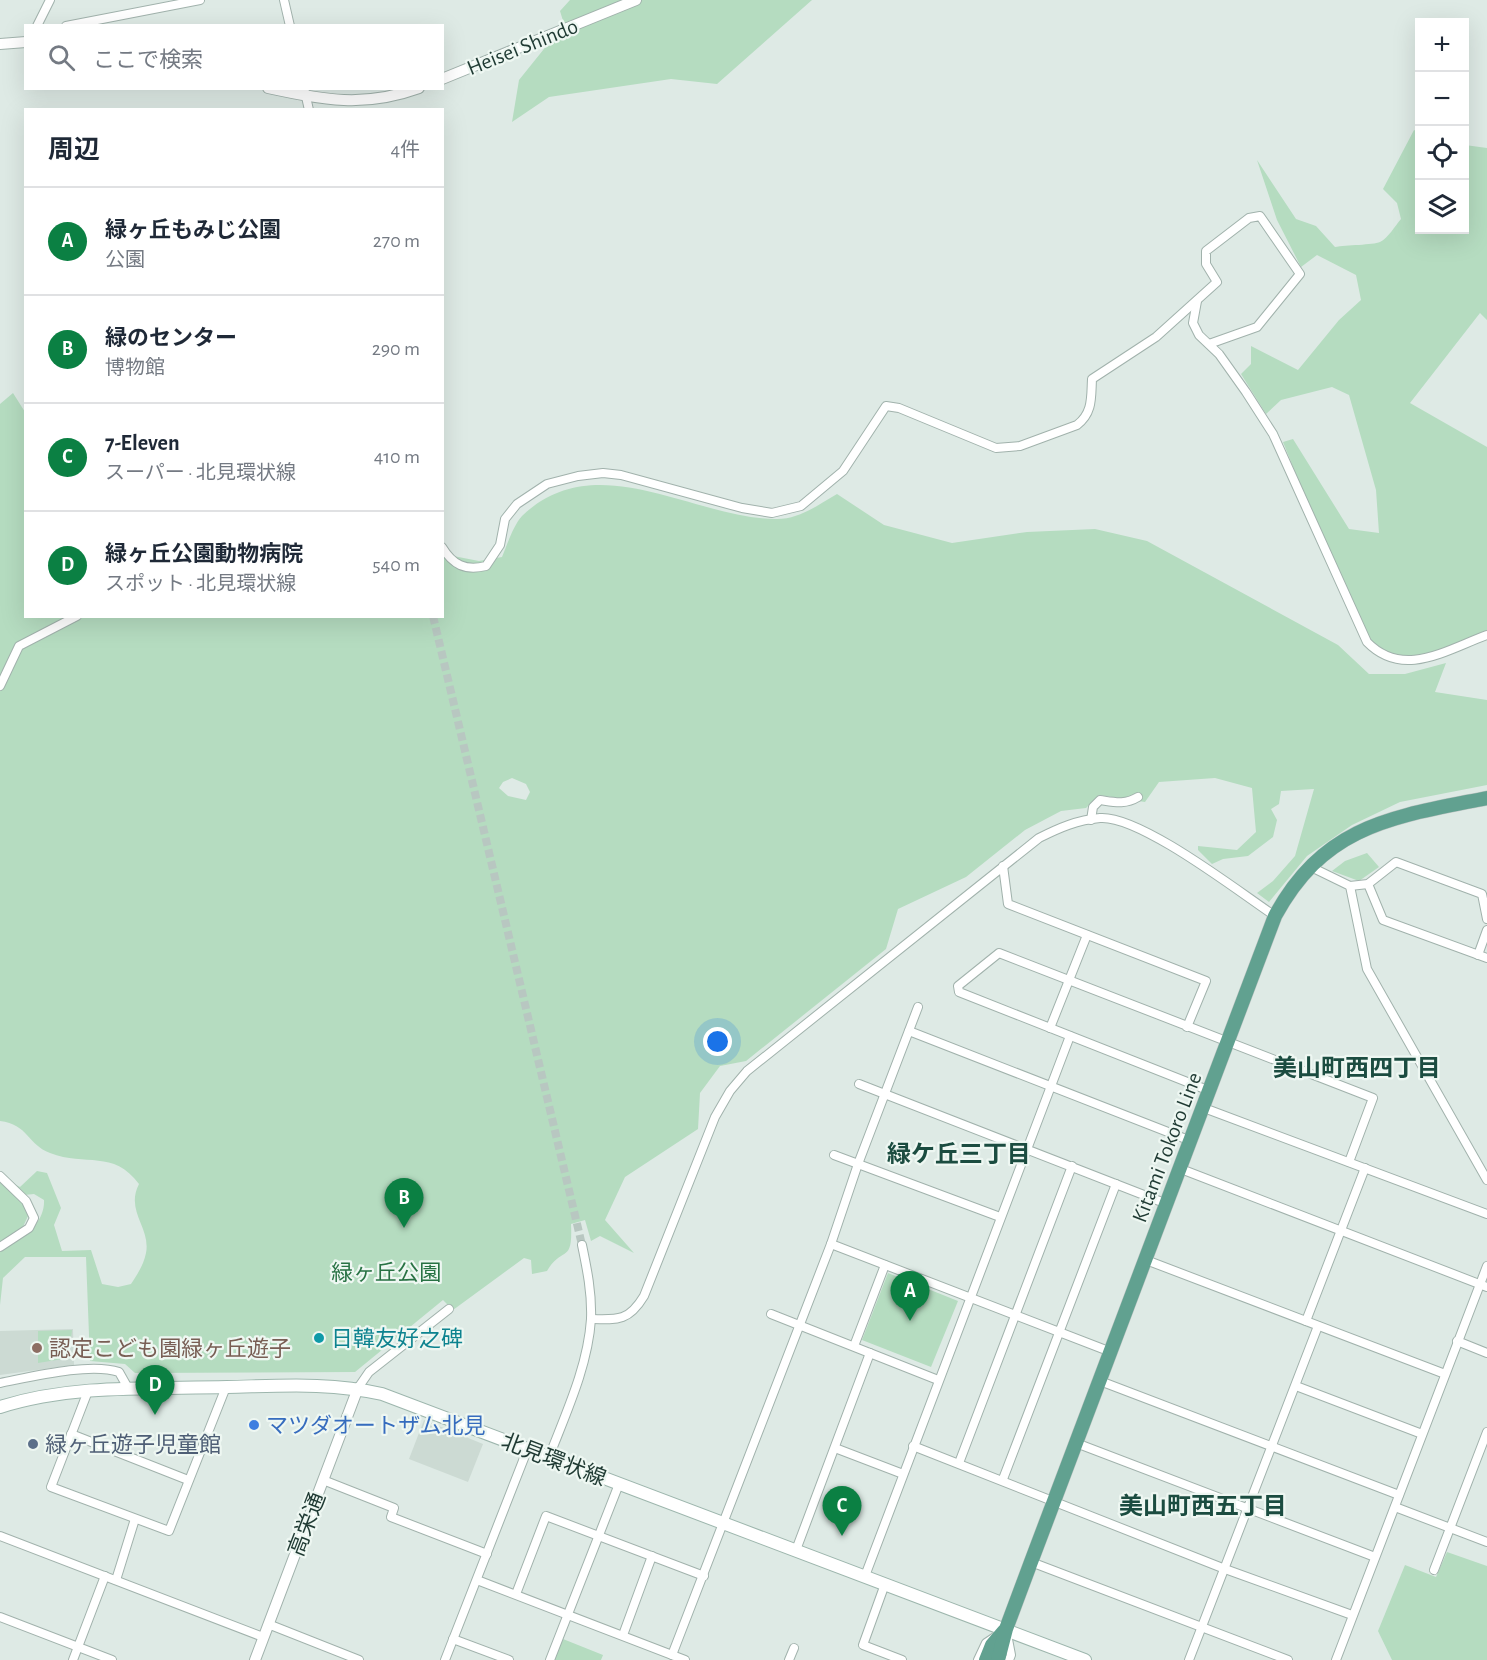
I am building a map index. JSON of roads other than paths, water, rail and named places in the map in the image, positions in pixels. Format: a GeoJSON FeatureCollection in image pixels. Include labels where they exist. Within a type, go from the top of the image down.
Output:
{"type":"FeatureCollection","features":[{"type":"Feature","properties":{"kind":"main road","name":"Kitami Tokoro Line"},"geometry":{"type":"LineString","coordinates":[[998,1660],[1006,1629],[1275,916],[1294,886],[1311,867],[1348,837],[1382,822],[1487,798]]}},
{"type":"Feature","properties":{"kind":"main road","name":"北見環状線"},"geometry":{"type":"LineString","coordinates":[[0,1407],[88,1391],[128,1388],[314,1384],[358,1388],[382,1394],[528,1448],[1085,1660]]}},
{"type":"Feature","properties":{"kind":"main road","name":"Kitami Tokoro Line"},"geometry":{"type":"LineString","coordinates":[[986,1660],[992,1645],[1006,1629]]}},
{"type":"Feature","properties":{"kind":"street"},"geometry":{"type":"LineString","coordinates":[[38,24],[50,0]]}},
{"type":"Feature","properties":{"kind":"street"},"geometry":{"type":"LineString","coordinates":[[76,24],[200,0]]}},
{"type":"Feature","properties":{"kind":"street"},"geometry":{"type":"LineString","coordinates":[[284,0],[290,24]]}},
{"type":"Feature","properties":{"kind":"street","name":"Heisei Shindo"},"geometry":{"type":"LineString","coordinates":[[444,78],[636,0]]}},
{"type":"Feature","properties":{"kind":"street"},"geometry":{"type":"LineString","coordinates":[[0,44],[24,42]]}},
{"type":"Feature","properties":{"kind":"street"},"geometry":{"type":"LineString","coordinates":[[283,90],[305,93],[336,102],[368,101],[411,90]]}},
{"type":"Feature","properties":{"kind":"street"},"geometry":{"type":"LineString","coordinates":[[305,93],[309,108]]}},
{"type":"Feature","properties":{"kind":"street"},"geometry":{"type":"LineString","coordinates":[[444,549],[458,566],[469,568],[486,566],[500,545],[505,519],[517,504],[547,484],[592,473],[621,475],[772,513],[801,506],[843,471],[886,406],[899,408],[986,446],[1020,446],[1077,425],[1085,419],[1090,408],[1092,379],[1156,337],[1217,282],[1206,264],[1206,251],[1249,218],[1260,216],[1300,274],[1257,327],[1209,344]]}},
{"type":"Feature","properties":{"kind":"street"},"geometry":{"type":"LineString","coordinates":[[1197,301],[1193,323],[1246,392],[1273,434],[1367,642],[1384,657],[1411,661],[1487,635]]}},
{"type":"Feature","properties":{"kind":"street"},"geometry":{"type":"LineString","coordinates":[[0,686],[19,646],[73,618]]}},
{"type":"Feature","properties":{"kind":"street"},"geometry":{"type":"LineString","coordinates":[[1090,820],[1093,807],[1100,800],[1118,803],[1130,802],[1138,797]]}},
{"type":"Feature","properties":{"kind":"street"},"geometry":{"type":"LineString","coordinates":[[591,1319],[613,1320],[626,1317],[636,1310],[644,1296],[715,1117],[730,1092],[747,1071],[1039,838],[1068,823],[1101,818],[1126,822],[1154,835],[1275,916]]}},
{"type":"Feature","properties":{"kind":"street"},"geometry":{"type":"LineString","coordinates":[[1311,867],[1350,886],[1368,884],[1396,862],[1482,894],[1487,919]]}},
{"type":"Feature","properties":{"kind":"street"},"geometry":{"type":"LineString","coordinates":[[1003,866],[1008,904],[1206,981],[1187,1027]]}},
{"type":"Feature","properties":{"kind":"street"},"geometry":{"type":"LineString","coordinates":[[1368,884],[1383,920],[1483,957],[1487,930]]}},
{"type":"Feature","properties":{"kind":"street"},"geometry":{"type":"LineString","coordinates":[[1350,886],[1367,969],[1487,1180]]}},
{"type":"Feature","properties":{"kind":"street"},"geometry":{"type":"LineString","coordinates":[[1050,1028],[1087,935]]}},
{"type":"Feature","properties":{"kind":"street"},"geometry":{"type":"LineString","coordinates":[[1210,1090],[959,992],[958,986],[999,953],[1373,1098],[1349,1162]]}},
{"type":"Feature","properties":{"kind":"street"},"geometry":{"type":"LineString","coordinates":[[672,1655],[831,1244],[858,1164],[918,1007]]}},
{"type":"Feature","properties":{"kind":"street"},"geometry":{"type":"LineString","coordinates":[[909,1031],[1191,1141]]}},
{"type":"Feature","properties":{"kind":"street"},"geometry":{"type":"LineString","coordinates":[[865,1576],[1070,1036]]}},
{"type":"Feature","properties":{"kind":"street"},"geometry":{"type":"LineString","coordinates":[[859,1084],[1167,1204]]}},
{"type":"Feature","properties":{"kind":"street"},"geometry":{"type":"LineString","coordinates":[[1204,1108],[1487,1214]]}},
{"type":"Feature","properties":{"kind":"street"},"geometry":{"type":"LineString","coordinates":[[834,1155],[1000,1217]]}},
{"type":"Feature","properties":{"kind":"street"},"geometry":{"type":"LineString","coordinates":[[959,1463],[1072,1166]]}},
{"type":"Feature","properties":{"kind":"street"},"geometry":{"type":"LineString","coordinates":[[1306,1321],[1365,1168]]}},
{"type":"Feature","properties":{"kind":"street"},"geometry":{"type":"LineString","coordinates":[[1181,1169],[1483,1285]]}},
{"type":"Feature","properties":{"kind":"street"},"geometry":{"type":"LineString","coordinates":[[0,1176],[26,1201],[34,1218],[29,1228],[0,1247]]}},
{"type":"Feature","properties":{"kind":"street"},"geometry":{"type":"LineString","coordinates":[[1003,1479],[1116,1184]]}},
{"type":"Feature","properties":{"kind":"street"},"geometry":{"type":"LineString","coordinates":[[831,1244],[1111,1352]]}},
{"type":"Feature","properties":{"kind":"street"},"geometry":{"type":"LineString","coordinates":[[549,1457],[579,1378],[587,1347],[591,1319],[590,1287],[582,1245]]}},
{"type":"Feature","properties":{"kind":"street"},"geometry":{"type":"LineString","coordinates":[[1146,1260],[1444,1374]]}},
{"type":"Feature","properties":{"kind":"street"},"geometry":{"type":"LineString","coordinates":[[854,1346],[885,1265]]}},
{"type":"Feature","properties":{"kind":"street"},"geometry":{"type":"LineString","coordinates":[[1336,1660],[1444,1374],[1483,1285],[1487,1266]]}},
{"type":"Feature","properties":{"kind":"street"},"geometry":{"type":"LineString","coordinates":[[358,1388],[369,1371],[449,1309]]}},
{"type":"Feature","properties":{"kind":"street"},"geometry":{"type":"LineString","coordinates":[[771,1314],[938,1380]]}},
{"type":"Feature","properties":{"kind":"street"},"geometry":{"type":"LineString","coordinates":[[1189,1660],[1318,1326]]}},
{"type":"Feature","properties":{"kind":"street"},"geometry":{"type":"LineString","coordinates":[[1457,1341],[1487,1353]]}},
{"type":"Feature","properties":{"kind":"street"},"geometry":{"type":"LineString","coordinates":[[796,1550],[870,1353]]}},
{"type":"Feature","properties":{"kind":"street"},"geometry":{"type":"LineString","coordinates":[[0,1383],[100,1368],[119,1372],[128,1388]]}},
{"type":"Feature","properties":{"kind":"street"},"geometry":{"type":"LineString","coordinates":[[1100,1381],[1399,1495]]}},
{"type":"Feature","properties":{"kind":"street"},"geometry":{"type":"LineString","coordinates":[[1296,1386],[1422,1434]]}},
{"type":"Feature","properties":{"kind":"street"},"geometry":{"type":"LineString","coordinates":[[88,1391],[51,1487],[169,1531],[226,1387]]}},
{"type":"Feature","properties":{"kind":"street","name":"高栄通"},"geometry":{"type":"LineString","coordinates":[[255,1660],[358,1388]]}},
{"type":"Feature","properties":{"kind":"street"},"geometry":{"type":"LineString","coordinates":[[1434,1570],[1487,1432]]}},
{"type":"Feature","properties":{"kind":"street"},"geometry":{"type":"LineString","coordinates":[[71,1434],[188,1480]]}},
{"type":"Feature","properties":{"kind":"street"},"geometry":{"type":"LineString","coordinates":[[1076,1443],[1375,1557]]}},
{"type":"Feature","properties":{"kind":"street"},"geometry":{"type":"LineString","coordinates":[[913,1446],[1003,1479],[1225,1569],[1352,1616]]}},
{"type":"Feature","properties":{"kind":"street"},"geometry":{"type":"LineString","coordinates":[[445,1660],[528,1448]]}},
{"type":"Feature","properties":{"kind":"street"},"geometry":{"type":"LineString","coordinates":[[835,1448],[903,1474]]}},
{"type":"Feature","properties":{"kind":"street"},"geometry":{"type":"LineString","coordinates":[[323,1480],[394,1508],[391,1517],[487,1554]]}},
{"type":"Feature","properties":{"kind":"street"},"geometry":{"type":"LineString","coordinates":[[550,1660],[619,1484]]}},
{"type":"Feature","properties":{"kind":"street"},"geometry":{"type":"LineString","coordinates":[[1395,1507],[1487,1542]]}},
{"type":"Feature","properties":{"kind":"street"},"geometry":{"type":"LineString","coordinates":[[516,1594],[546,1516],[704,1576]]}},
{"type":"Feature","properties":{"kind":"street"},"geometry":{"type":"LineString","coordinates":[[116,1580],[135,1519]]}},
{"type":"Feature","properties":{"kind":"street"},"geometry":{"type":"LineString","coordinates":[[0,1536],[263,1637]]}},
{"type":"Feature","properties":{"kind":"street"},"geometry":{"type":"LineString","coordinates":[[623,1635],[652,1557]]}},
{"type":"Feature","properties":{"kind":"street"},"geometry":{"type":"LineString","coordinates":[[1031,1562],[1288,1660]]}},
{"type":"Feature","properties":{"kind":"street"},"geometry":{"type":"LineString","coordinates":[[73,1660],[105,1576]]}},
{"type":"Feature","properties":{"kind":"street"},"geometry":{"type":"LineString","coordinates":[[477,1580],[685,1660]]}},
{"type":"Feature","properties":{"kind":"street"},"geometry":{"type":"LineString","coordinates":[[885,1584],[862,1645],[902,1660]]}},
{"type":"Feature","properties":{"kind":"street"},"geometry":{"type":"LineString","coordinates":[[0,1617],[112,1660]]}},
{"type":"Feature","properties":{"kind":"street"},"geometry":{"type":"LineString","coordinates":[[268,1624],[359,1660]]}},
{"type":"Feature","properties":{"kind":"street"},"geometry":{"type":"LineString","coordinates":[[978,1660],[986,1643],[1006,1629],[1011,1655],[1009,1660]]}},
{"type":"Feature","properties":{"kind":"street"},"geometry":{"type":"LineString","coordinates":[[453,1639],[509,1660]]}},
{"type":"Feature","properties":{"kind":"street"},"geometry":{"type":"LineString","coordinates":[[789,1660],[794,1648]]}},
{"type":"Feature","properties":{"kind":"street"},"geometry":{"type":"LineString","coordinates":[[331,1660],[334,1651]]}},
{"type":"Feature","properties":{"kind":"tunnel"},"geometry":{"type":"LineString","coordinates":[[433,618],[582,1245]]}},
{"type":"Feature","properties":{"kind":"place","name":"緑のセンター"},"geometry":{"type":"Point","coordinates":[404,1228]}},
{"type":"Feature","properties":{"kind":"place","name":"緑ヶ丘もみじ公園"},"geometry":{"type":"Point","coordinates":[910,1321]}},
{"type":"Feature","properties":{"kind":"place","name":"日韓友好之碑"},"geometry":{"type":"Point","coordinates":[319,1338]}},
{"type":"Feature","properties":{"kind":"place","name":"認定こども園緑ヶ丘遊子"},"geometry":{"type":"Point","coordinates":[37,1348]}},
{"type":"Feature","properties":{"kind":"place","name":"緑ヶ丘公園動物病院"},"geometry":{"type":"Point","coordinates":[155,1415]}},
{"type":"Feature","properties":{"kind":"place","name":"マツダオートザム北見"},"geometry":{"type":"Point","coordinates":[254,1425]}},
{"type":"Feature","properties":{"kind":"place","name":"緑ヶ丘遊子児童館"},"geometry":{"type":"Point","coordinates":[33,1444]}},
{"type":"Feature","properties":{"kind":"place","name":"7-Eleven"},"geometry":{"type":"Point","coordinates":[842,1536]}},
{"type":"Feature","properties":{"kind":"district","name":"美山町西四丁目"},"geometry":{"type":"Point","coordinates":[1357,1068]}},
{"type":"Feature","properties":{"kind":"district","name":"緑ケ丘三丁目"},"geometry":{"type":"Point","coordinates":[959,1154]}},
{"type":"Feature","properties":{"kind":"district","name":"美山町西五丁目"},"geometry":{"type":"Point","coordinates":[1203,1506]}},
{"type":"Feature","properties":{"kind":"park label","name":"緑ヶ丘公園"},"geometry":{"type":"Point","coordinates":[386,1272]}}]}
